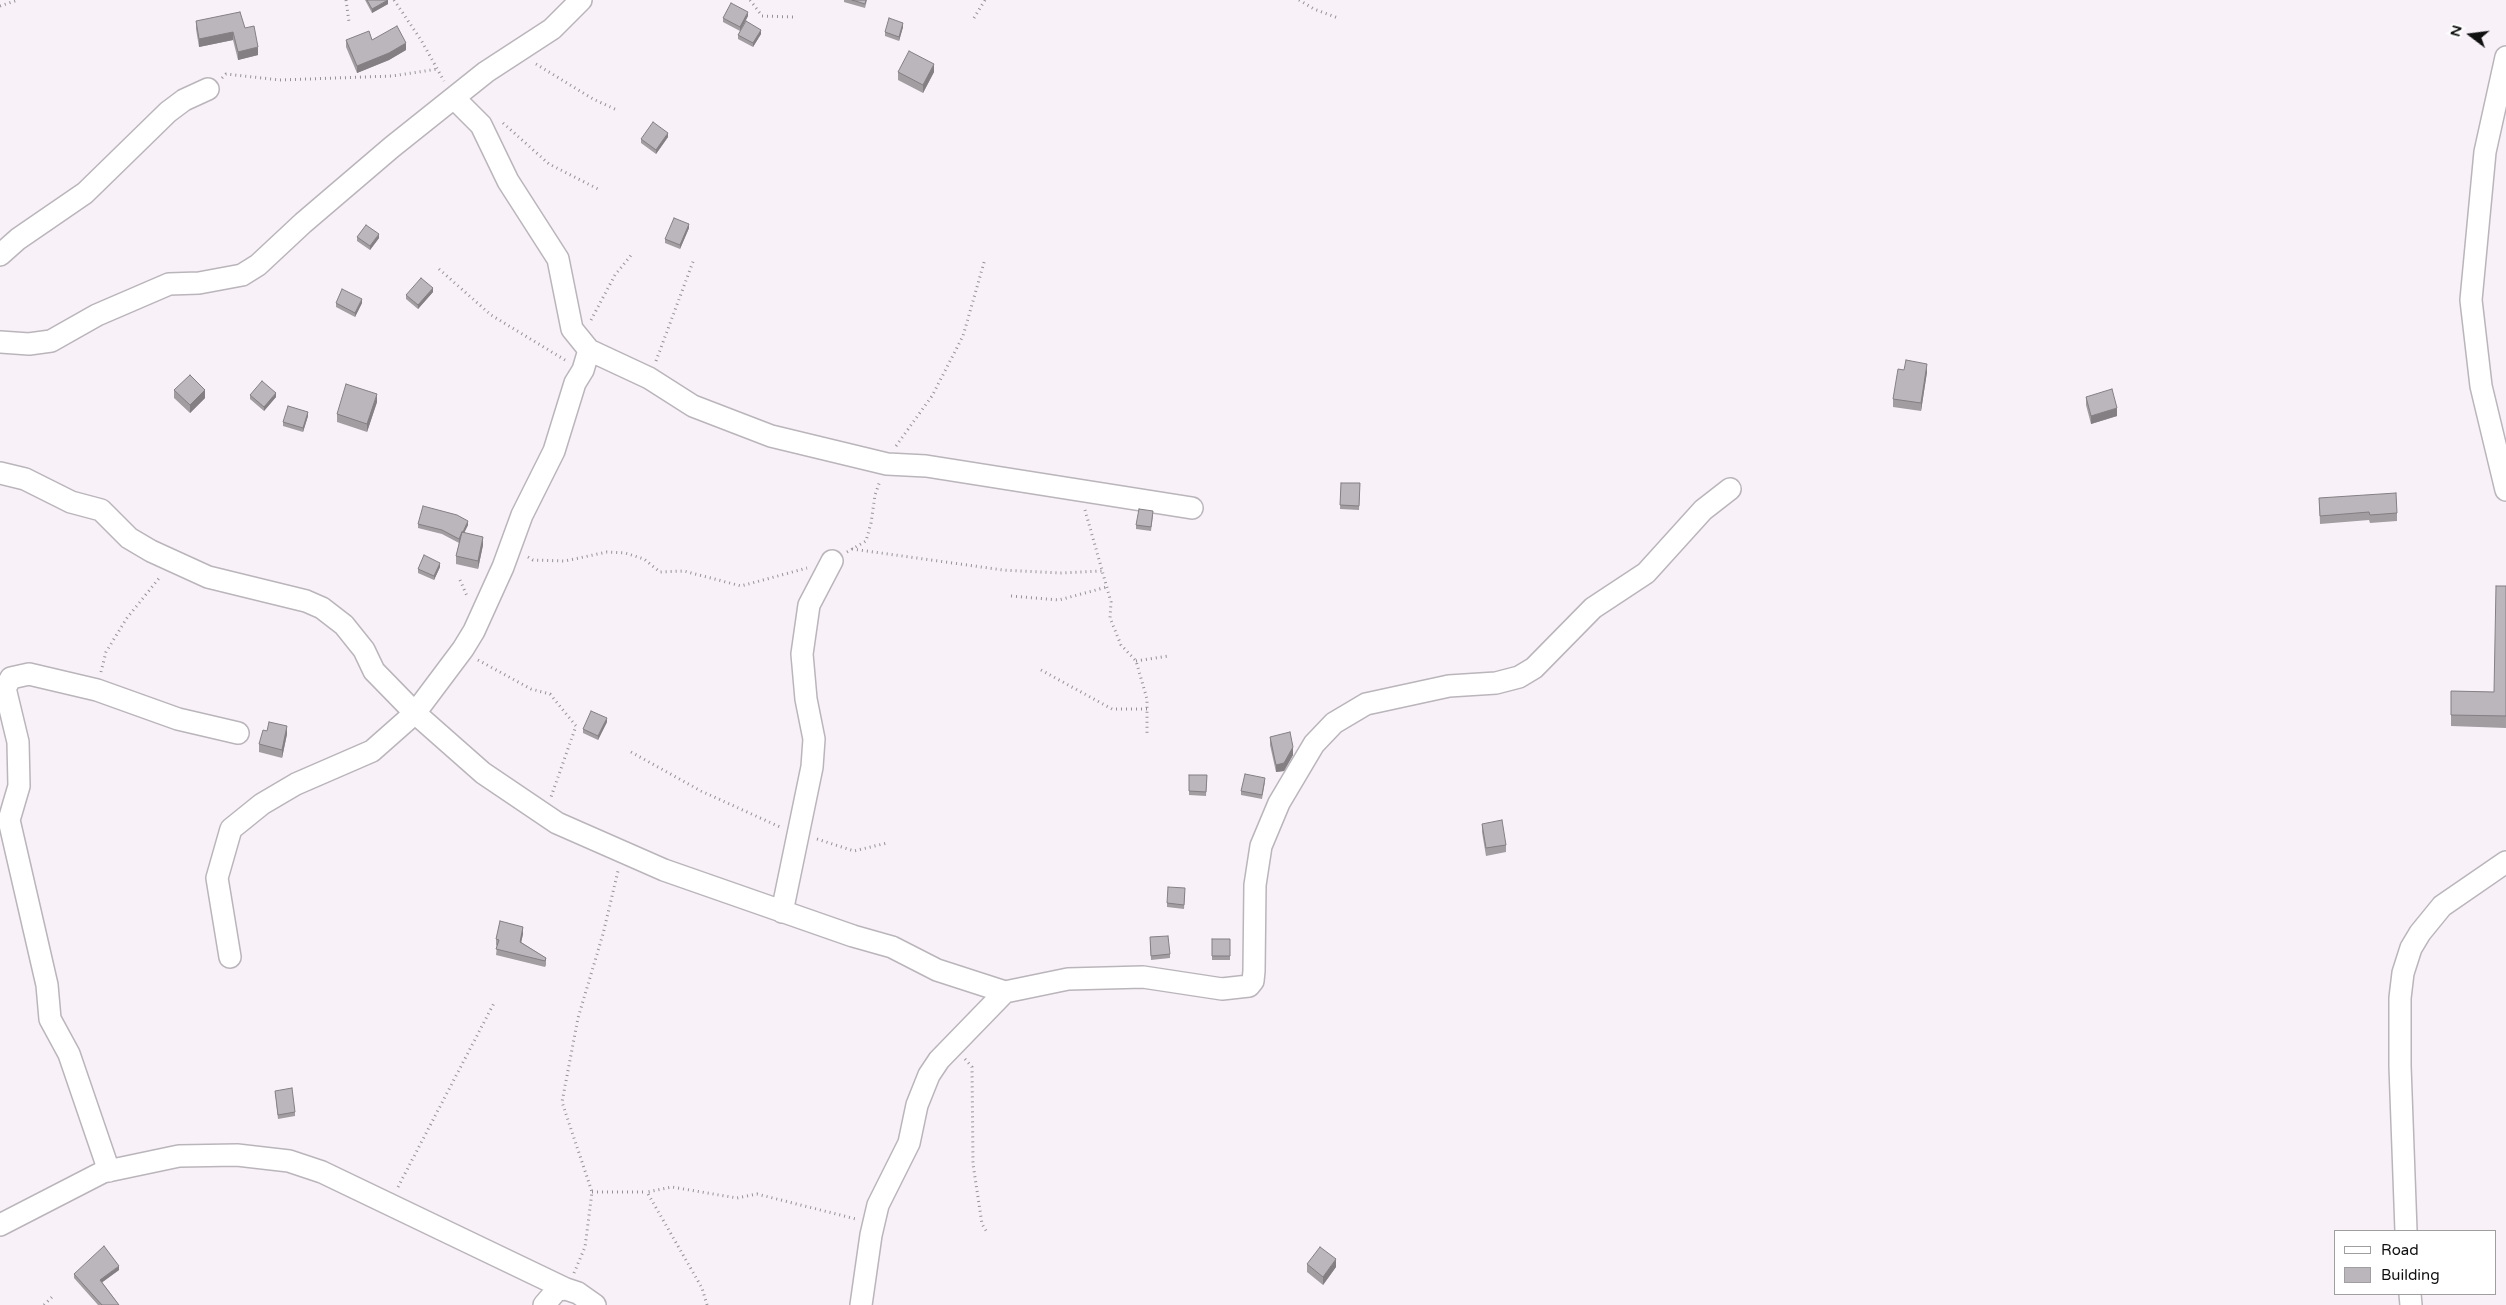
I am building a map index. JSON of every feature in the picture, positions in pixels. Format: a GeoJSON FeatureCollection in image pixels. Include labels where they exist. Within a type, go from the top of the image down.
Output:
{"type":"FeatureCollection","features":[{"type":"Feature","properties":{"kind":"street"},"geometry":{"type":"LineString","coordinates":[[0,342],[29,344],[51,341],[97,315],[169,284],[199,283],[242,275],[258,266],[303,223],[392,147],[454,99],[480,76],[552,29],[581,0]]}},
{"type":"Feature","properties":{"kind":"street"},"geometry":{"type":"LineString","coordinates":[[2506,57],[2485,152],[2471,300],[2481,386],[2506,490]]}},
{"type":"Feature","properties":{"kind":"street"},"geometry":{"type":"LineString","coordinates":[[0,255],[18,238],[85,192],[168,112],[184,100],[208,89]]}},
{"type":"Feature","properties":{"kind":"street"},"geometry":{"type":"LineString","coordinates":[[454,99],[481,125],[508,181],[558,259],[572,328],[589,350],[650,378],[693,406],[771,436],[886,464],[926,466],[1192,508]]}},
{"type":"Feature","properties":{"kind":"street"},"geometry":{"type":"LineString","coordinates":[[230,957],[217,878],[230,829],[262,804],[296,784],[372,751],[415,713],[463,649],[474,631],[503,567],[508,549],[554,452],[575,383],[583,370],[589,350]]}},
{"type":"Feature","properties":{"kind":"street"},"geometry":{"type":"LineString","coordinates":[[0,473],[25,479],[72,502],[101,510],[121,527],[129,538],[172,561],[208,577],[306,601],[322,608],[344,625],[364,650],[374,671],[415,713],[483,773],[544,816],[664,870],[782,912],[892,947],[937,970],[1005,992],[1068,979],[1144,977],[1222,989],[1249,986],[1253,981],[1254,971],[1254,885],[1262,846],[1279,803],[1314,744],[1334,723],[1366,704],[1449,686],[1496,683],[1519,677],[1534,668],[1593,608],[1646,573],[1704,510],[1730,489]]}},
{"type":"Feature","properties":{"kind":"street"},"geometry":{"type":"LineString","coordinates":[[782,912],[812,767],[814,739],[806,699],[802,654],[809,605],[832,561]]}},
{"type":"Feature","properties":{"kind":"street"},"geometry":{"type":"LineString","coordinates":[[109,1171],[69,1054],[50,1019],[47,985],[9,820],[19,786],[18,742],[5,688],[11,678],[29,674],[97,690],[178,719],[238,733]]}},
{"type":"Feature","properties":{"kind":"street"},"geometry":{"type":"LineString","coordinates":[[2406,1230],[2400,1066],[2400,998],[2403,973],[2411,948],[2442,906],[2506,862]]}},
{"type":"Feature","properties":{"kind":"street"},"geometry":{"type":"LineString","coordinates":[[861,1305],[872,1227],[878,1205],[909,1143],[923,1088],[939,1060],[1005,992]]}},
{"type":"Feature","properties":{"kind":"street"},"geometry":{"type":"LineString","coordinates":[[0,1226],[70,1188],[109,1171],[179,1156],[237,1155],[289,1161],[322,1172],[390,1203],[566,1289],[578,1293],[595,1305]]}},
{"type":"Feature","properties":{"kind":"street"},"geometry":{"type":"LineString","coordinates":[[544,1305],[557,1290],[566,1289]]}},
{"type":"Feature","properties":{"kind":"path"},"geometry":{"type":"LineString","coordinates":[[0,6],[18,0]]}},
{"type":"Feature","properties":{"kind":"path"},"geometry":{"type":"LineString","coordinates":[[346,0],[349,22]]}},
{"type":"Feature","properties":{"kind":"path"},"geometry":{"type":"LineString","coordinates":[[394,0],[421,40],[454,99]]}},
{"type":"Feature","properties":{"kind":"path"},"geometry":{"type":"LineString","coordinates":[[750,0],[762,16],[793,17]]}},
{"type":"Feature","properties":{"kind":"path"},"geometry":{"type":"LineString","coordinates":[[974,18],[985,0]]}},
{"type":"Feature","properties":{"kind":"path"},"geometry":{"type":"LineString","coordinates":[[1299,0],[1314,9],[1338,18]]}},
{"type":"Feature","properties":{"kind":"path"},"geometry":{"type":"LineString","coordinates":[[520,50],[544,70],[593,99],[617,110]]}},
{"type":"Feature","properties":{"kind":"path"},"geometry":{"type":"LineString","coordinates":[[208,89],[226,74],[280,80],[392,76],[438,69]]}},
{"type":"Feature","properties":{"kind":"path"},"geometry":{"type":"LineString","coordinates":[[498,118],[549,164],[598,189]]}},
{"type":"Feature","properties":{"kind":"path"},"geometry":{"type":"LineString","coordinates":[[589,350],[590,321],[615,275],[632,254]]}},
{"type":"Feature","properties":{"kind":"path"},"geometry":{"type":"LineString","coordinates":[[650,378],[694,259]]}},
{"type":"Feature","properties":{"kind":"path"},"geometry":{"type":"LineString","coordinates":[[508,549],[534,560],[565,561],[607,552],[625,553],[644,559],[660,572],[684,570],[741,586],[832,561],[866,541],[872,523],[875,495],[886,464],[903,434],[932,396],[964,336],[985,259]]}},
{"type":"Feature","properties":{"kind":"path"},"geometry":{"type":"LineString","coordinates":[[439,269],[491,315],[583,370]]}},
{"type":"Feature","properties":{"kind":"path"},"geometry":{"type":"LineString","coordinates":[[1080,491],[1111,602],[1110,618],[1121,645],[1136,661],[1146,699],[1147,736]]}},
{"type":"Feature","properties":{"kind":"path"},"geometry":{"type":"LineString","coordinates":[[852,549],[1003,570],[1060,573],[1102,571]]}},
{"type":"Feature","properties":{"kind":"path"},"geometry":{"type":"LineString","coordinates":[[97,690],[106,652],[128,618],[172,561]]}},
{"type":"Feature","properties":{"kind":"path"},"geometry":{"type":"LineString","coordinates":[[1011,596],[1059,600],[1107,587]]}},
{"type":"Feature","properties":{"kind":"path"},"geometry":{"type":"LineString","coordinates":[[463,649],[470,656],[531,688],[550,694],[576,726],[544,816]]}},
{"type":"Feature","properties":{"kind":"path"},"geometry":{"type":"LineString","coordinates":[[1136,661],[1169,656]]}},
{"type":"Feature","properties":{"kind":"path"},"geometry":{"type":"LineString","coordinates":[[1041,670],[1112,709],[1146,709]]}},
{"type":"Feature","properties":{"kind":"path"},"geometry":{"type":"LineString","coordinates":[[631,752],[701,791],[798,834],[854,851],[887,843]]}},
{"type":"Feature","properties":{"kind":"path"},"geometry":{"type":"LineString","coordinates":[[566,1289],[585,1247],[592,1192],[562,1102],[578,1018],[603,934],[622,852]]}},
{"type":"Feature","properties":{"kind":"path"},"geometry":{"type":"LineString","coordinates":[[390,1203],[494,1003]]}},
{"type":"Feature","properties":{"kind":"path"},"geometry":{"type":"LineString","coordinates":[[952,1046],[972,1067],[973,1164],[982,1224],[988,1234]]}},
{"type":"Feature","properties":{"kind":"path"},"geometry":{"type":"LineString","coordinates":[[592,1192],[647,1192],[672,1186],[737,1198],[756,1194],[854,1218],[872,1227]]}},
{"type":"Feature","properties":{"kind":"path"},"geometry":{"type":"LineString","coordinates":[[647,1192],[702,1288],[707,1305]]}},
{"type":"Feature","properties":{"kind":"path"},"geometry":{"type":"LineString","coordinates":[[44,1305],[53,1296]]}},
{"type":"Feature","properties":{"kind":"building"},"geometry":{"type":"Polygon","coordinates":[[[367,0],[388,0],[372,9],[367,0]]]}},
{"type":"Feature","properties":{"kind":"building"},"geometry":{"type":"Polygon","coordinates":[[[852,0],[866,0],[865,4],[852,0]]]}},
{"type":"Feature","properties":{"kind":"building"},"geometry":{"type":"Polygon","coordinates":[[[731,3],[748,12],[740,27],[723,18],[731,3]]]}},
{"type":"Feature","properties":{"kind":"building"},"geometry":{"type":"Polygon","coordinates":[[[240,12],[245,28],[254,26],[258,47],[238,52],[233,32],[199,39],[196,21],[240,12]]]}},
{"type":"Feature","properties":{"kind":"building"},"geometry":{"type":"Polygon","coordinates":[[[889,18],[903,23],[899,37],[885,32],[889,18]]]}},
{"type":"Feature","properties":{"kind":"building"},"geometry":{"type":"Polygon","coordinates":[[[746,21],[761,30],[753,43],[738,35],[746,21]]]}},
{"type":"Feature","properties":{"kind":"building"},"geometry":{"type":"Polygon","coordinates":[[[397,26],[406,43],[389,53],[357,66],[346,40],[369,31],[372,40],[397,26]]]}},
{"type":"Feature","properties":{"kind":"building"},"geometry":{"type":"Polygon","coordinates":[[[909,51],[934,64],[923,85],[898,72],[909,51]]]}},
{"type":"Feature","properties":{"kind":"building"},"geometry":{"type":"Polygon","coordinates":[[[653,122],[668,133],[656,150],[641,139],[653,122]]]}},
{"type":"Feature","properties":{"kind":"building"},"geometry":{"type":"Polygon","coordinates":[[[674,218],[689,224],[680,245],[665,239],[674,218]]]}},
{"type":"Feature","properties":{"kind":"building"},"geometry":{"type":"Polygon","coordinates":[[[366,225],[379,234],[370,246],[357,237],[366,225]]]}},
{"type":"Feature","properties":{"kind":"building"},"geometry":{"type":"Polygon","coordinates":[[[421,278],[433,288],[418,305],[406,295],[421,278]]]}},
{"type":"Feature","properties":{"kind":"building"},"geometry":{"type":"Polygon","coordinates":[[[342,289],[362,299],[355,313],[336,303],[342,289]]]}},
{"type":"Feature","properties":{"kind":"building"},"geometry":{"type":"Polygon","coordinates":[[[1906,360],[1927,364],[1921,403],[1893,399],[1898,369],[1904,370],[1906,360]]]}},
{"type":"Feature","properties":{"kind":"building"},"geometry":{"type":"Polygon","coordinates":[[[190,375],[205,390],[190,405],[174,390],[190,375]]]}},
{"type":"Feature","properties":{"kind":"building"},"geometry":{"type":"Polygon","coordinates":[[[262,381],[276,393],[264,407],[250,395],[262,381]]]}},
{"type":"Feature","properties":{"kind":"building"},"geometry":{"type":"Polygon","coordinates":[[[346,384],[377,394],[367,424],[337,414],[346,384]]]}},
{"type":"Feature","properties":{"kind":"building"},"geometry":{"type":"Polygon","coordinates":[[[2112,389],[2117,408],[2091,416],[2086,397],[2112,389]]]}},
{"type":"Feature","properties":{"kind":"building"},"geometry":{"type":"Polygon","coordinates":[[[288,406],[308,412],[303,428],[283,422],[288,406]]]}},
{"type":"Feature","properties":{"kind":"building"},"geometry":{"type":"Polygon","coordinates":[[[1341,483],[1360,483],[1359,506],[1340,505],[1341,483]]]}},
{"type":"Feature","properties":{"kind":"building"},"geometry":{"type":"Polygon","coordinates":[[[2396,493],[2397,513],[2370,515],[2369,512],[2320,516],[2319,498],[2396,493]]]}},
{"type":"Feature","properties":{"kind":"building"},"geometry":{"type":"Polygon","coordinates":[[[423,506],[457,515],[468,521],[459,539],[442,530],[418,524],[423,506]]]}},
{"type":"Feature","properties":{"kind":"building"},"geometry":{"type":"Polygon","coordinates":[[[1139,509],[1153,511],[1151,527],[1136,525],[1139,509]]]}},
{"type":"Feature","properties":{"kind":"building"},"geometry":{"type":"Polygon","coordinates":[[[462,532],[483,537],[478,561],[456,556],[462,532]]]}},
{"type":"Feature","properties":{"kind":"building"},"geometry":{"type":"Polygon","coordinates":[[[424,555],[440,563],[434,576],[418,569],[424,555]]]}},
{"type":"Feature","properties":{"kind":"building"},"geometry":{"type":"Polygon","coordinates":[[[2496,586],[2506,586],[2506,716],[2451,715],[2451,691],[2494,692],[2496,586]]]}},
{"type":"Feature","properties":{"kind":"building"},"geometry":{"type":"Polygon","coordinates":[[[591,711],[607,718],[598,736],[583,729],[591,711]]]}},
{"type":"Feature","properties":{"kind":"building"},"geometry":{"type":"Polygon","coordinates":[[[269,722],[287,726],[282,750],[259,744],[263,730],[267,731],[269,722]]]}},
{"type":"Feature","properties":{"kind":"building"},"geometry":{"type":"Polygon","coordinates":[[[1290,732],[1293,747],[1284,763],[1276,765],[1270,737],[1290,732]]]}},
{"type":"Feature","properties":{"kind":"building"},"geometry":{"type":"Polygon","coordinates":[[[1245,774],[1265,778],[1262,795],[1241,791],[1245,774]]]}},
{"type":"Feature","properties":{"kind":"building"},"geometry":{"type":"Polygon","coordinates":[[[1189,775],[1207,775],[1206,792],[1189,791],[1189,775]]]}},
{"type":"Feature","properties":{"kind":"building"},"geometry":{"type":"Polygon","coordinates":[[[1502,820],[1506,845],[1486,848],[1482,824],[1502,820]]]}},
{"type":"Feature","properties":{"kind":"building"},"geometry":{"type":"Polygon","coordinates":[[[1168,887],[1185,888],[1184,905],[1167,903],[1168,887]]]}},
{"type":"Feature","properties":{"kind":"building"},"geometry":{"type":"Polygon","coordinates":[[[500,921],[523,927],[520,942],[546,958],[545,961],[496,949],[499,940],[496,939],[500,921]]]}},
{"type":"Feature","properties":{"kind":"building"},"geometry":{"type":"Polygon","coordinates":[[[1168,936],[1170,954],[1151,956],[1150,937],[1168,936]]]}},
{"type":"Feature","properties":{"kind":"building"},"geometry":{"type":"Polygon","coordinates":[[[1212,939],[1230,939],[1230,956],[1212,956],[1212,939]]]}},
{"type":"Feature","properties":{"kind":"building"},"geometry":{"type":"Polygon","coordinates":[[[292,1088],[295,1112],[278,1115],[275,1091],[292,1088]]]}},
{"type":"Feature","properties":{"kind":"building"},"geometry":{"type":"Polygon","coordinates":[[[104,1246],[119,1266],[100,1280],[119,1305],[102,1305],[74,1274],[104,1246]]]}},
{"type":"Feature","properties":{"kind":"building"},"geometry":{"type":"Polygon","coordinates":[[[1320,1247],[1336,1259],[1323,1277],[1307,1264],[1320,1247]]]}}]}
